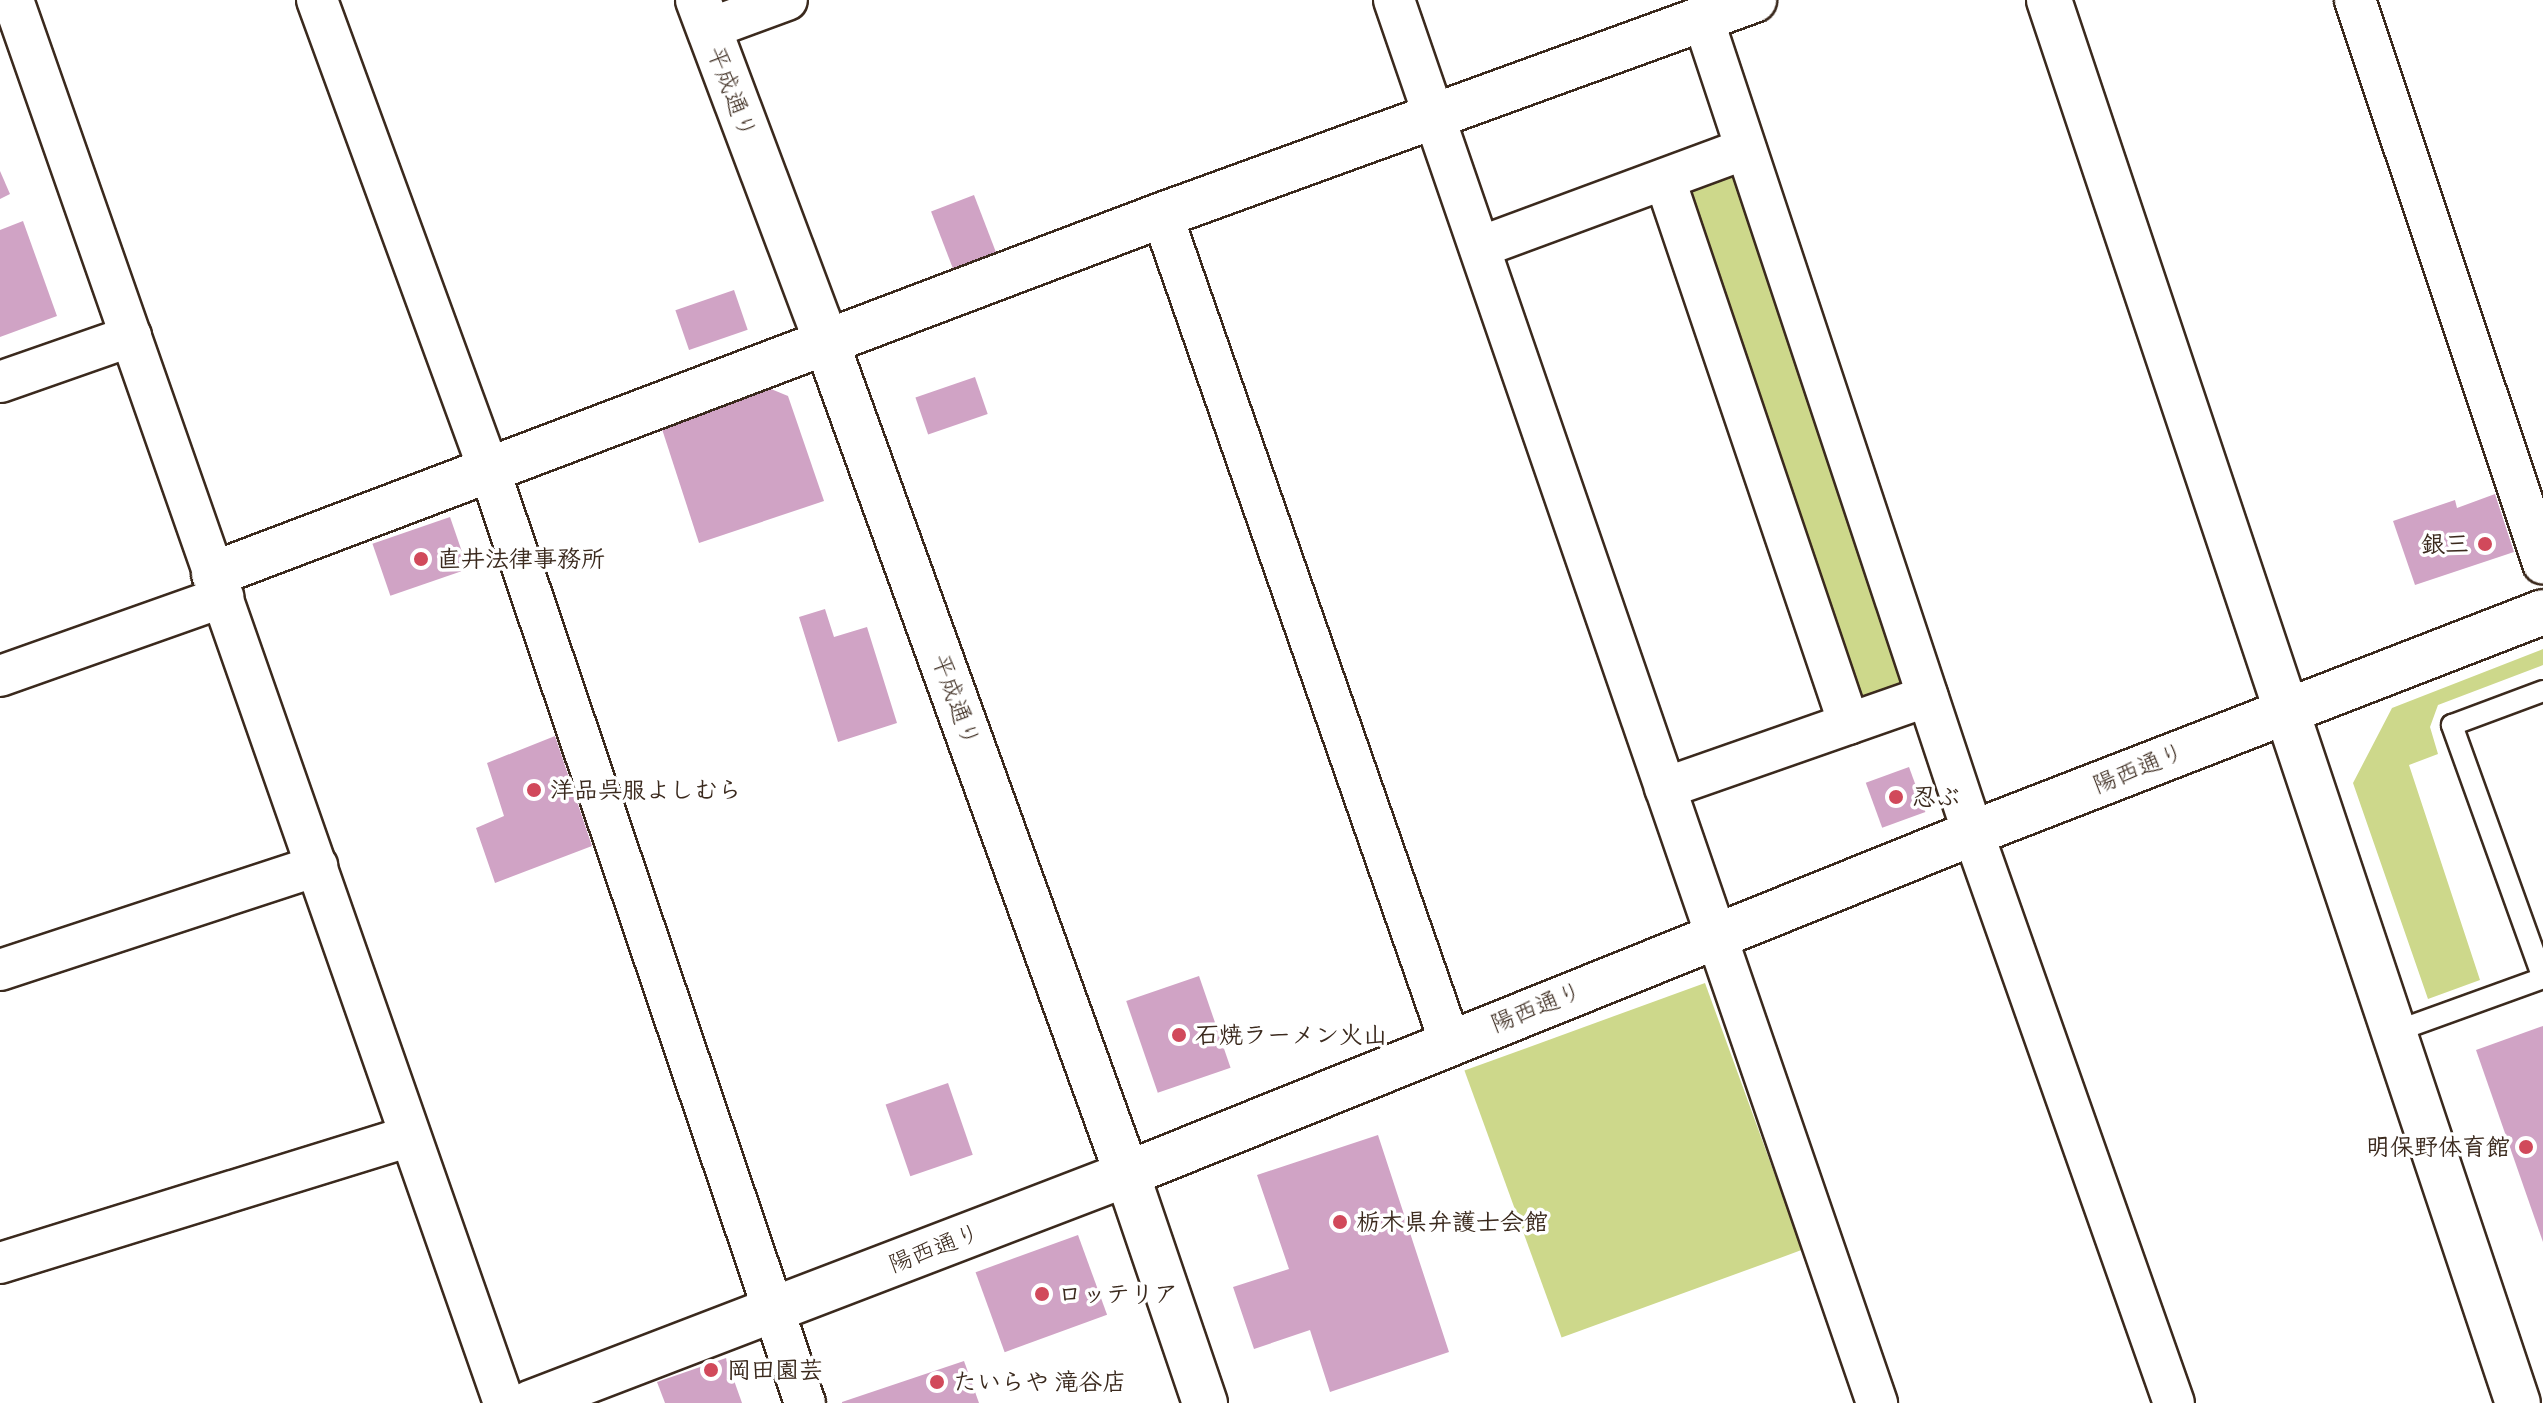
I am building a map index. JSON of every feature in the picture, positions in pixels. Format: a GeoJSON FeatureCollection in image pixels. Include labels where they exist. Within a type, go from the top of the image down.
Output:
{"type":"FeatureCollection","features":[{"type":"Feature","properties":{"kind":"street"},"geometry":{"type":"LineString","coordinates":[[13,0],[504,1403]]}},
{"type":"Feature","properties":{"kind":"street"},"geometry":{"type":"LineString","coordinates":[[317,0],[489,469],[805,1403]]}},
{"type":"Feature","properties":{"kind":"street"},"geometry":{"type":"LineString","coordinates":[[703,14],[787,0]]}},
{"type":"Feature","properties":{"kind":"street"},"geometry":{"type":"LineString","coordinates":[[1394,0],[1877,1403]]}},
{"type":"Feature","properties":{"kind":"street"},"geometry":{"type":"LineString","coordinates":[[0,676],[489,469],[827,344],[1162,215],[1754,0]]}},
{"type":"Feature","properties":{"kind":"street"},"geometry":{"type":"LineString","coordinates":[[2049,0],[2518,1403]]}},
{"type":"Feature","properties":{"kind":"street"},"geometry":{"type":"LineString","coordinates":[[2355,0],[2543,563]]}},
{"type":"Feature","properties":{"kind":"street","name":"平成通り"},"geometry":{"type":"LineString","coordinates":[[703,14],[827,344],[1127,1174],[1205,1403]]}},
{"type":"Feature","properties":{"kind":"street"},"geometry":{"type":"LineString","coordinates":[[1703,19],[1973,833],[2174,1403]]}},
{"type":"Feature","properties":{"kind":"street"},"geometry":{"type":"LineString","coordinates":[[1480,247],[1745,149]]}},
{"type":"Feature","properties":{"kind":"street"},"geometry":{"type":"LineString","coordinates":[[1665,180],[1849,724]]}},
{"type":"Feature","properties":{"kind":"street"},"geometry":{"type":"LineString","coordinates":[[1162,215],[1450,1042]]}},
{"type":"Feature","properties":{"kind":"street"},"geometry":{"type":"LineString","coordinates":[[0,382],[131,336]]}},
{"type":"Feature","properties":{"kind":"street","name":"陽西通り"},"geometry":{"type":"LineString","coordinates":[[530,1403],[1127,1174],[1715,935],[2543,612]]}},
{"type":"Feature","properties":{"kind":"street"},"geometry":{"type":"LineString","coordinates":[[1665,788],[1927,696]]}},
{"type":"Feature","properties":{"kind":"street"},"geometry":{"type":"LineString","coordinates":[[0,970],[317,866]]}},
{"type":"Feature","properties":{"kind":"street"},"geometry":{"type":"LineString","coordinates":[[0,1263],[410,1136]]}},
{"type":"Feature","properties":{"kind":"lane"},"geometry":{"type":"LineString","coordinates":[[2394,1032],[2543,978],[2452,725],[2543,691]]}},
{"type":"Feature","properties":{"kind":"green space"},"geometry":{"type":"Polygon","coordinates":[[[1734,166],[1914,688],[1859,707],[1679,185],[1734,166]]]}},
{"type":"Feature","properties":{"kind":"green space"},"geometry":{"type":"Polygon","coordinates":[[[2543,649],[2543,665],[2438,705],[2430,727],[2438,754],[2409,765],[2480,980],[2428,999],[2353,783],[2392,708],[2543,649]]]}},
{"type":"Feature","properties":{"kind":"green space"},"geometry":{"type":"Polygon","coordinates":[[[1705,983],[1802,1250],[1562,1337],[1464,1071],[1705,983]]]}},
{"type":"Feature","properties":{"kind":"building"},"geometry":{"type":"Polygon","coordinates":[[[0,171],[10,194],[0,199],[0,171]]]}},
{"type":"Feature","properties":{"kind":"building"},"geometry":{"type":"Polygon","coordinates":[[[974,195],[997,255],[954,271],[931,211],[974,195]]]}},
{"type":"Feature","properties":{"kind":"building"},"geometry":{"type":"Polygon","coordinates":[[[23,221],[57,316],[0,337],[0,230],[23,221]]]}},
{"type":"Feature","properties":{"kind":"building"},"geometry":{"type":"Polygon","coordinates":[[[734,290],[748,330],[689,350],[675,310],[734,290]]]}},
{"type":"Feature","properties":{"kind":"building"},"geometry":{"type":"Polygon","coordinates":[[[975,377],[988,414],[928,434],[915,398],[975,377]]]}},
{"type":"Feature","properties":{"kind":"building"},"geometry":{"type":"Polygon","coordinates":[[[771,389],[788,396],[824,501],[699,543],[661,426],[771,389]]]}},
{"type":"Feature","properties":{"kind":"building"},"geometry":{"type":"Polygon","coordinates":[[[2495,494],[2514,552],[2415,585],[2393,521],[2455,500],[2457,508],[2495,494]]]}},
{"type":"Feature","properties":{"kind":"building","name":"直井法律事務所"},"geometry":{"type":"Polygon","coordinates":[[[450,517],[468,569],[390,596],[372,544],[450,517]]]}},
{"type":"Feature","properties":{"kind":"building"},"geometry":{"type":"Polygon","coordinates":[[[825,609],[834,637],[867,627],[897,723],[838,742],[799,617],[825,609]]]}},
{"type":"Feature","properties":{"kind":"building","name":"洋品呉服よしむら"},"geometry":{"type":"Polygon","coordinates":[[[555,736],[592,846],[495,883],[476,828],[504,816],[487,763],[555,736]]]}},
{"type":"Feature","properties":{"kind":"building","name":"忍ぶ"},"geometry":{"type":"Polygon","coordinates":[[[1909,767],[1925,812],[1882,828],[1866,783],[1909,767]]]}},
{"type":"Feature","properties":{"kind":"building","name":"石焼ラーメン火山"},"geometry":{"type":"Polygon","coordinates":[[[1199,976],[1231,1068],[1158,1093],[1126,1001],[1199,976]]]}},
{"type":"Feature","properties":{"kind":"building","name":"明保野体育館"},"geometry":{"type":"Polygon","coordinates":[[[2543,1026],[2543,1242],[2476,1050],[2543,1026]]]}},
{"type":"Feature","properties":{"kind":"building"},"geometry":{"type":"Polygon","coordinates":[[[948,1083],[973,1155],[910,1176],[886,1104],[948,1083]]]}},
{"type":"Feature","properties":{"kind":"building","name":"栃木県弁護士会館"},"geometry":{"type":"Polygon","coordinates":[[[1378,1135],[1449,1352],[1330,1392],[1310,1330],[1254,1349],[1233,1287],[1289,1269],[1257,1175],[1378,1135]]]}},
{"type":"Feature","properties":{"kind":"building","name":"ロッテリア"},"geometry":{"type":"Polygon","coordinates":[[[1078,1235],[1107,1315],[1005,1352],[976,1272],[1078,1235]]]}},
{"type":"Feature","properties":{"kind":"building","name":"岡田園芸"},"geometry":{"type":"Polygon","coordinates":[[[726,1358],[742,1403],[665,1403],[657,1382],[726,1358]]]}},
{"type":"Feature","properties":{"kind":"building","name":"たいらや 滝谷店"},"geometry":{"type":"Polygon","coordinates":[[[964,1361],[979,1403],[842,1403],[842,1402],[964,1361]]]}},
{"type":"Feature","properties":{"kind":"place","name":"銀三"},"geometry":{"type":"Point","coordinates":[2485,544]}},
{"type":"Feature","properties":{"kind":"place","name":"直井法律事務所"},"geometry":{"type":"Point","coordinates":[421,559]}},
{"type":"Feature","properties":{"kind":"place","name":"洋品呉服よしむら"},"geometry":{"type":"Point","coordinates":[534,790]}},
{"type":"Feature","properties":{"kind":"place","name":"忍ぶ"},"geometry":{"type":"Point","coordinates":[1896,797]}},
{"type":"Feature","properties":{"kind":"place","name":"石焼ラーメン火山"},"geometry":{"type":"Point","coordinates":[1179,1035]}},
{"type":"Feature","properties":{"kind":"place","name":"明保野体育館"},"geometry":{"type":"Point","coordinates":[2526,1147]}},
{"type":"Feature","properties":{"kind":"place","name":"栃木県弁護士会館"},"geometry":{"type":"Point","coordinates":[1340,1222]}},
{"type":"Feature","properties":{"kind":"place","name":"ロッテリア"},"geometry":{"type":"Point","coordinates":[1042,1294]}},
{"type":"Feature","properties":{"kind":"place","name":"岡田園芸"},"geometry":{"type":"Point","coordinates":[711,1370]}},
{"type":"Feature","properties":{"kind":"place","name":"たいらや 滝谷店"},"geometry":{"type":"Point","coordinates":[937,1382]}}]}
